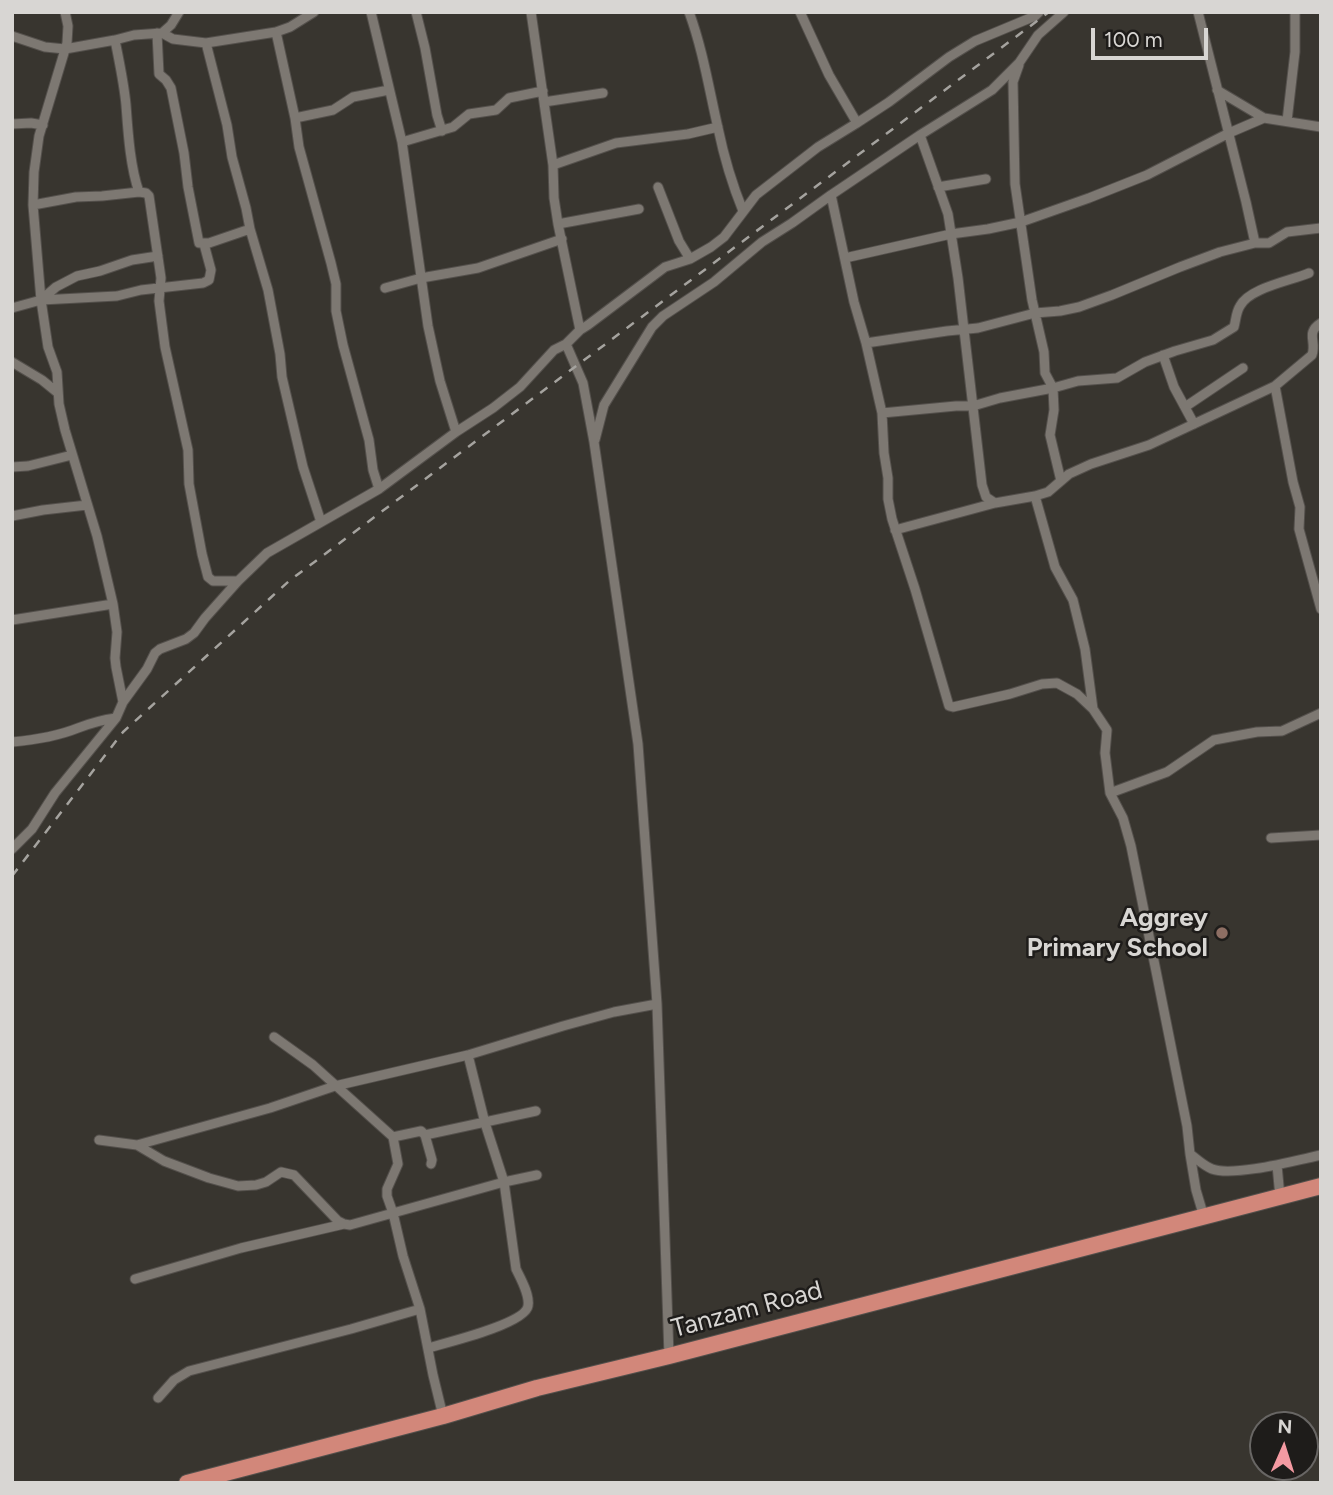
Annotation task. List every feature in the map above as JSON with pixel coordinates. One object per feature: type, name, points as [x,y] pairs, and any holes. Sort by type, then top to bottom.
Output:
[{"type":"highway","name":"Tanzam Road","points":[[187,1483],[443,1416],[537,1388],[1321,1186]]},
{"type":"street","points":[[65,12],[67,43],[36,153],[33,205],[48,347],[57,372],[61,413],[97,536],[113,604],[117,632],[115,658],[123,702]]},
{"type":"street","points":[[160,33],[171,25],[179,12]]},
{"type":"street","points":[[12,36],[45,47],[65,49],[134,35],[160,33],[173,39],[206,43],[276,32],[314,12]]},
{"type":"street","points":[[370,12],[401,142],[428,326],[440,382],[456,432]]},
{"type":"street","points":[[416,12],[442,131]]},
{"type":"street","points":[[531,12],[553,164],[558,224],[580,330]]},
{"type":"street","points":[[690,12],[707,72],[733,186],[743,211]]},
{"type":"street","points":[[800,12],[829,75],[857,123]]},
{"type":"street","points":[[12,849],[32,829],[55,793],[116,718],[123,702],[156,653],[194,633],[238,581],[267,553],[379,489],[493,408],[520,387],[554,350],[566,344],[580,330],[665,267],[690,259],[711,247],[723,237],[756,195],[818,147],[975,41],[1039,12]]},
{"type":"street","points":[[1061,481],[1050,435],[1054,410],[1053,388],[1045,373],[1044,352],[1035,313],[1015,184],[1013,82],[1020,63],[1038,35],[1064,12]]},
{"type":"street","points":[[1198,12],[1255,243]]},
{"type":"street","points":[[1287,121],[1295,52],[1295,12]]},
{"type":"street","points":[[276,32],[302,158],[336,284],[336,311],[379,489]]},
{"type":"street","points":[[160,33],[159,74],[171,88],[199,243],[204,244],[250,229]]},
{"type":"street","points":[[115,40],[139,192]]},
{"type":"street","points":[[206,43],[250,229],[268,290],[282,377],[303,467],[321,522]]},
{"type":"street","points":[[594,442],[604,405],[652,327],[663,316],[714,282],[762,242],[920,135],[992,90],[1020,63]]},
{"type":"street","points":[[295,118],[333,110],[353,97],[389,90]]},
{"type":"street","points":[[1217,90],[1264,118],[1321,127]]},
{"type":"street","points":[[401,142],[453,127],[469,114],[496,110],[509,98],[543,91]]},
{"type":"street","points":[[544,102],[603,93]]},
{"type":"street","points":[[845,258],[951,234],[1021,222],[1147,175],[1264,118]]},
{"type":"street","points":[[12,124],[43,125]]},
{"type":"street","points":[[553,164],[616,143],[677,136],[718,127]]},
{"type":"street","points":[[920,135],[948,214],[982,485],[986,497],[995,503]]},
{"type":"street","points":[[938,187],[986,179]]},
{"type":"street","points":[[658,187],[679,241],[690,259]]},
{"type":"street","points":[[33,205],[139,192],[149,196],[161,278],[159,301],[165,347],[188,450],[189,484],[202,554],[208,577],[213,581],[238,581]]},
{"type":"street","points":[[831,195],[882,413],[888,499],[895,530],[949,706],[1056,683],[1077,694],[1093,709],[1107,730],[1105,753],[1110,793],[1123,818],[1138,879],[1203,1217]]},
{"type":"street","points":[[558,224],[639,209]]},
{"type":"street","points":[[866,343],[978,328],[1035,313],[1079,307],[1220,252],[1255,243],[1269,243],[1293,230],[1321,228]]},
{"type":"street","points":[[385,288],[421,278],[478,268],[562,239]]},
{"type":"street","points":[[12,308],[41,300],[117,296],[203,283],[209,280],[211,271],[204,244]]},
{"type":"street","points":[[41,300],[55,287],[77,276],[132,260],[158,256]]},
{"type":"street","points":[[882,413],[973,406],[1078,382],[1117,378],[1145,362],[1213,340],[1234,327],[1239,306],[1247,296],[1309,273]]},
{"type":"street","points":[[895,530],[1048,492],[1069,474],[1149,445],[1275,386],[1314,352],[1311,333],[1321,323]]},
{"type":"street","points":[[566,344],[583,383],[594,442],[638,744],[657,1004],[669,1356]]},
{"type":"street","points":[[1163,355],[1174,387],[1194,424]]},
{"type":"street","points":[[1308,360],[1320,362]]},
{"type":"street","points":[[12,362],[58,393]]},
{"type":"street","points":[[1185,407],[1243,368]]},
{"type":"street","points":[[1275,386],[1300,507],[1299,529],[1321,609]]},
{"type":"street","points":[[12,467],[28,466],[72,455]]},
{"type":"street","points":[[1035,496],[1055,567],[1073,600],[1085,649],[1093,709]]},
{"type":"street","points":[[12,516],[88,505]]},
{"type":"street","points":[[12,620],[113,604]]},
{"type":"street","points":[[1110,793],[1167,772],[1214,740],[1257,732],[1282,731],[1321,713]]},
{"type":"street","points":[[12,742],[38,739],[93,722],[116,718]]},
{"type":"street","points":[[1271,838],[1321,835]]},
{"type":"street","points":[[99,1140],[137,1145],[270,1108],[335,1086],[468,1055],[614,1012],[657,1004]]},
{"type":"street","points":[[274,1037],[313,1065],[393,1137],[398,1164],[387,1192],[420,1309],[443,1416]]},
{"type":"street","points":[[428,1348],[502,1325],[526,1311],[529,1304],[516,1269],[503,1182],[468,1055]]},
{"type":"street","points":[[425,1135],[536,1111]]},
{"type":"street","points":[[393,1137],[421,1130],[425,1135],[431,1164]]},
{"type":"street","points":[[137,1145],[164,1161],[238,1186],[266,1182],[281,1172],[294,1175],[338,1221],[350,1225],[537,1175]]},
{"type":"street","points":[[1190,1154],[1208,1167],[1226,1171],[1277,1165],[1321,1155]]},
{"type":"street","points":[[1277,1165],[1280,1197]]},
{"type":"street","points":[[135,1279],[242,1248],[344,1224]]},
{"type":"street","points":[[158,1398],[174,1380],[189,1371],[420,1309]]},
{"type":"railway","points":[[12,876],[123,732],[289,581],[1049,12]]},
{"type":"place","name":"Aggrey Primary School","points":[[1222,933]]}]
